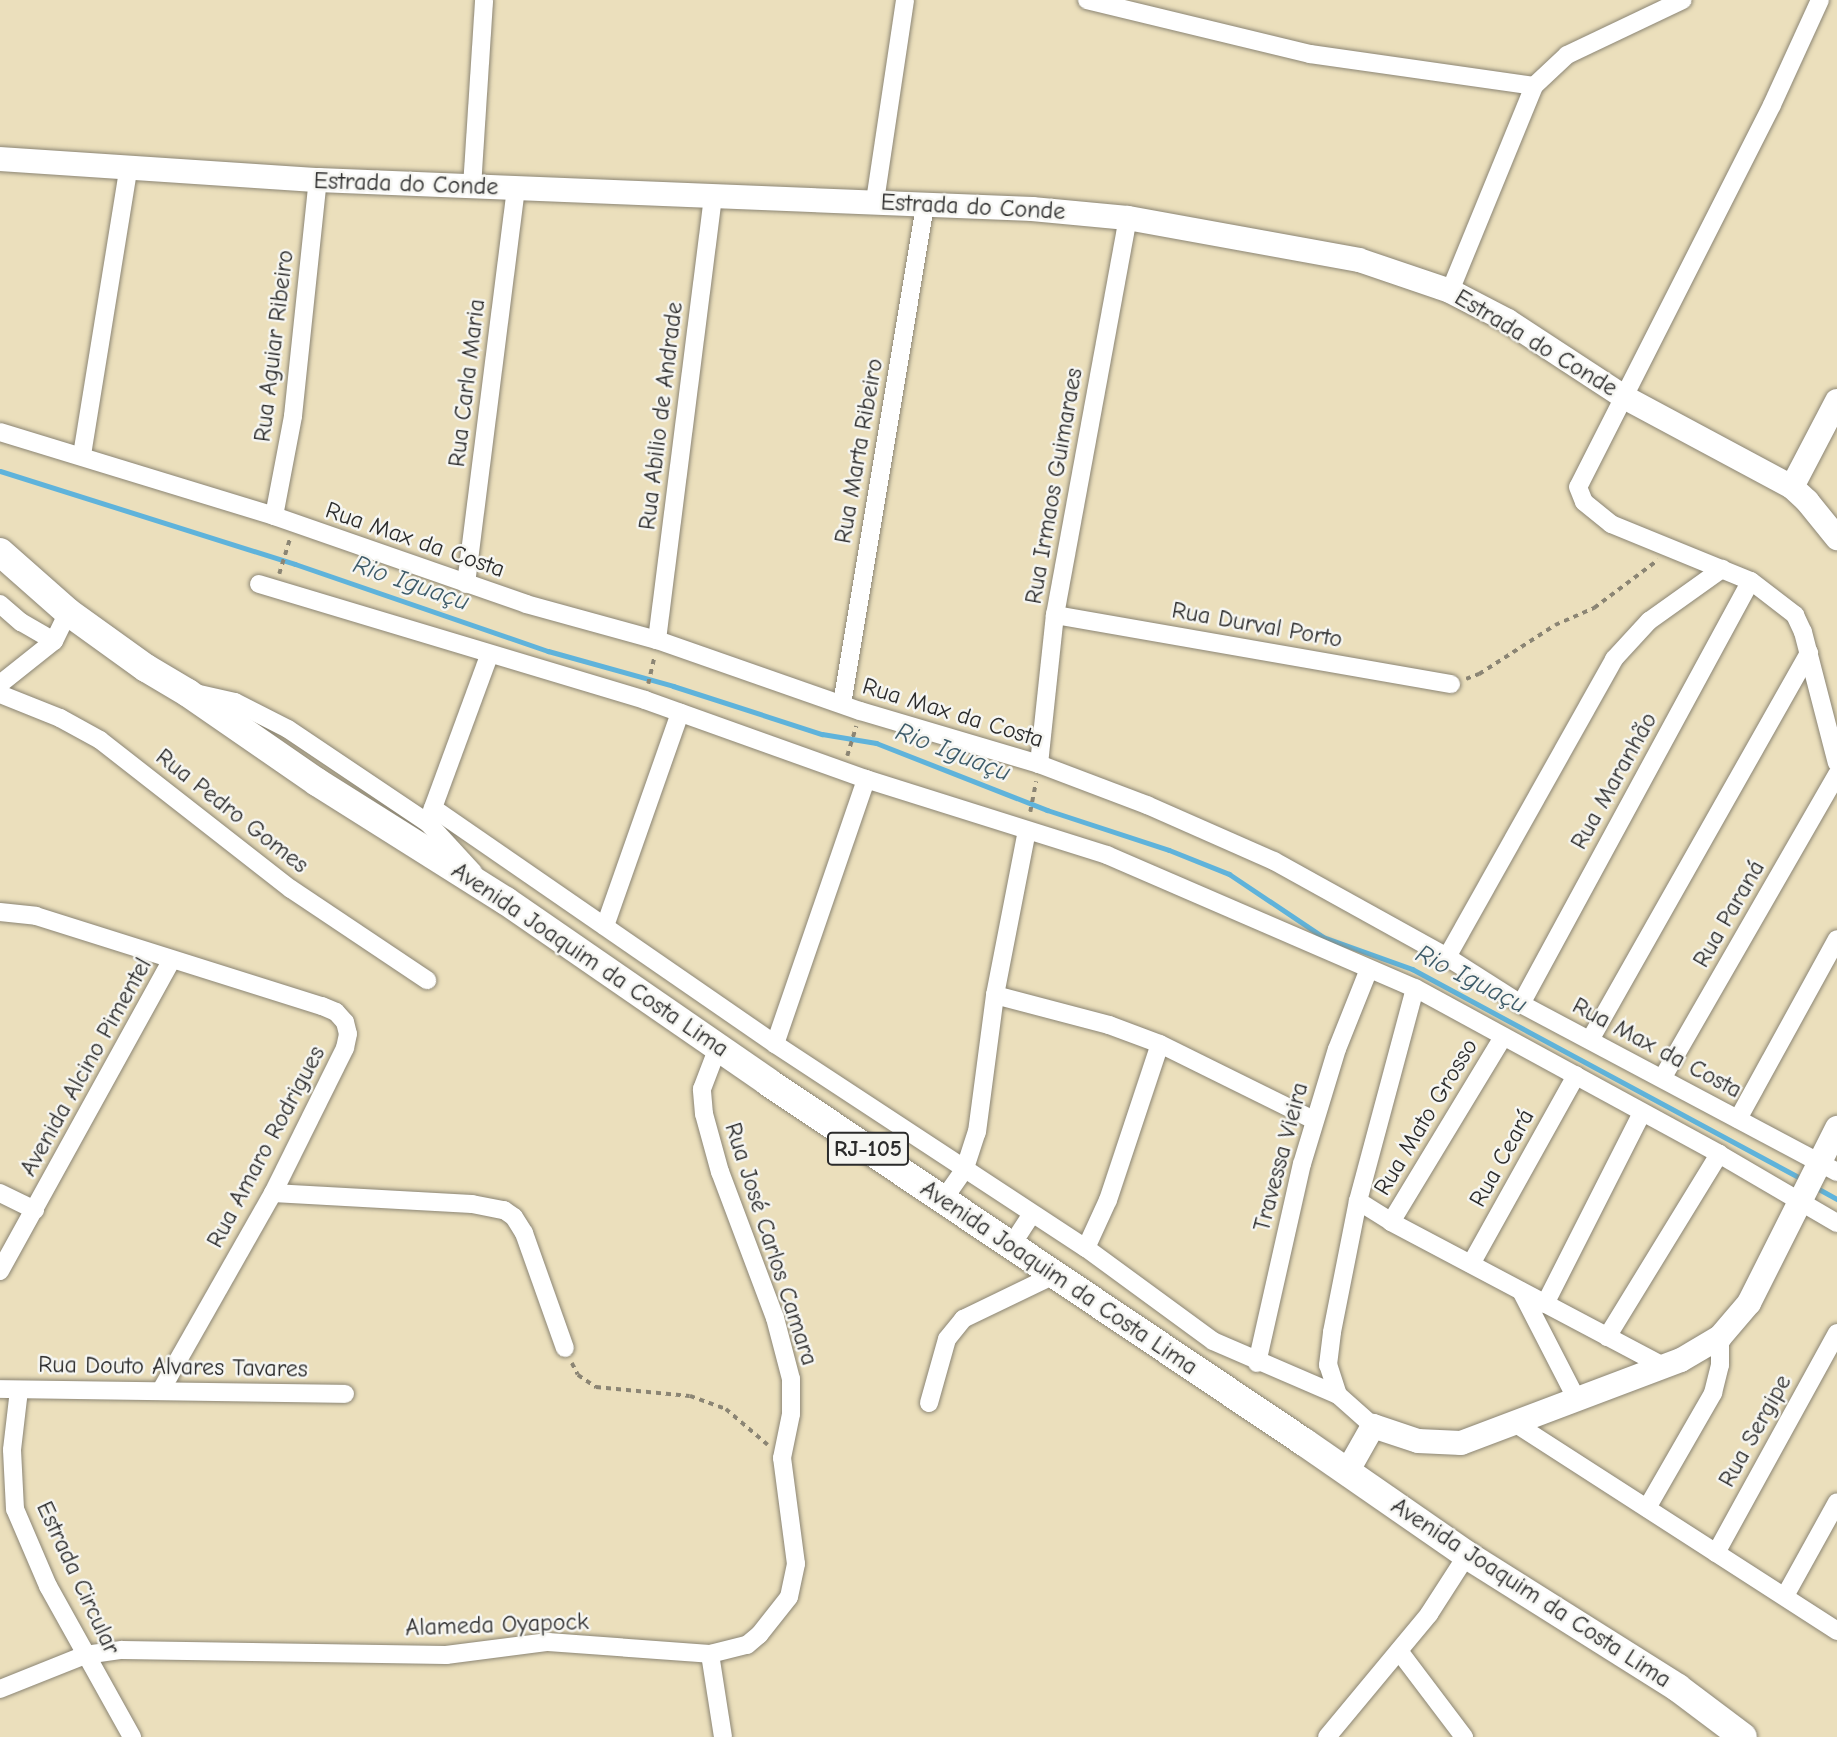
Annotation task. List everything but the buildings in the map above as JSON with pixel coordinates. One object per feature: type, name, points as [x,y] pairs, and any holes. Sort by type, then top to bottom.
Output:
[{"type":"main road","name":"Avenida Joaquim da Costa Lima","points":[[0,552],[68,612],[146,668],[188,692],[317,782],[484,886],[718,1048],[1466,1555],[1678,1688],[1743,1737]]},
{"type":"street","points":[[472,187],[484,0]]},
{"type":"street","points":[[875,201],[905,0]]},
{"type":"street","points":[[1087,0],[1114,4],[1310,54],[1534,86]]},
{"type":"street","points":[[1451,291],[1534,86],[1567,55],[1683,0]]},
{"type":"street","points":[[1819,0],[1772,105],[1578,486],[1584,502],[1611,524],[1751,581],[1795,615],[1809,653],[1837,763]]},
{"type":"street","name":"Estrada do Conde","points":[[0,141],[12,159],[128,170],[713,199],[875,201],[925,206],[1032,209],[1128,218],[1359,260],[1451,291],[1508,321],[1624,397],[1792,487],[1837,538]]},
{"type":"street","points":[[82,455],[128,170]]},
{"type":"street","name":"Rua Aguiar Ribeiro","points":[[274,516],[293,416],[318,180]]},
{"type":"street","name":"Rua Carla Maria","points":[[466,584],[516,188]]},
{"type":"street","name":"Rua Abilio de Andrade","points":[[656,645],[713,199]]},
{"type":"street","name":"Rua Marta Ribeiro","points":[[842,704],[925,206]]},
{"type":"street","name":"Rua Irmaos Guimaraes","points":[[1038,768],[1055,615],[1128,218]]},
{"type":"street","points":[[1792,487],[1837,401]]},
{"type":"street","name":"Rua Max da Costa","points":[[0,432],[274,516],[466,584],[1038,768],[1218,834],[1274,861],[1447,957],[1521,1004],[1663,1077],[1825,1166]]},
{"type":"street","points":[[1447,957],[1614,659],[1649,621],[1722,569]]},
{"type":"street","name":"Rua Maranhão","points":[[1521,1004],[1751,581]]},
{"type":"street","points":[[259,584],[680,713],[866,779],[1028,827],[1107,855],[1415,988],[1719,1154],[1837,1223]]},
{"type":"street","points":[[0,604],[21,622],[54,641]]},
{"type":"street","points":[[0,684],[54,641],[68,612]]},
{"type":"street","name":"Rua Durval Porto","points":[[1055,615],[1451,684]]},
{"type":"street","points":[[1590,1040],[1809,653]]},
{"type":"street","points":[[430,816],[489,656]]},
{"type":"street","points":[[188,692],[218,697],[257,712],[288,729],[605,926],[775,1044],[1086,1248],[1213,1341],[1257,1363],[1338,1395],[1373,1426],[1418,1441],[1461,1443],[1665,1367],[1720,1337],[1749,1303],[1801,1201],[1825,1166],[1837,1128]]},
{"type":"street","name":"Rua Pedro Gomes","points":[[0,694],[60,718],[100,740],[291,889],[427,980]]},
{"type":"street","points":[[605,926],[680,713]]},
{"type":"street","name":"Rua Paraná","points":[[1663,1077],[1837,775]]},
{"type":"street","points":[[775,1044],[866,779]]},
{"type":"street","points":[[430,816],[484,886]]},
{"type":"street","points":[[943,1199],[965,1168],[977,1132],[995,995],[1028,827]]},
{"type":"street","name":"Rua Amaro Rodrigues","points":[[0,912],[36,916],[322,1006],[336,1012],[345,1022],[348,1034],[345,1048],[273,1193],[161,1390]]},
{"type":"street","points":[[1738,1119],[1837,939]]},
{"type":"street","name":"Avenida Alcino Pimentel","points":[[0,1271],[172,960]]},
{"type":"street","name":"Travessa Vieira","points":[[1257,1363],[1314,1120],[1337,1049],[1369,969]]},
{"type":"street","points":[[1338,1395],[1328,1365],[1330,1343],[1358,1201],[1415,988]]},
{"type":"street","points":[[995,995],[1109,1025],[1160,1044],[1314,1120]]},
{"type":"street","name":"Rua Mato Grosso","points":[[1391,1222],[1503,1037]]},
{"type":"street","points":[[1086,1248],[1108,1200],[1160,1044]]},
{"type":"street","name":"Rua José Carlos Camara","points":[[718,1048],[702,1089],[704,1114],[720,1172],[775,1318],[791,1380],[791,1414],[782,1458]]},
{"type":"street","name":"Rua Ceará","points":[[1471,1264],[1576,1075]]},
{"type":"street","points":[[1545,1304],[1643,1113]]},
{"type":"street","points":[[1607,1337],[1719,1154]]},
{"type":"street","points":[[0,1193],[35,1210]]},
{"type":"street","points":[[273,1193],[472,1204],[504,1210],[514,1217],[524,1233],[565,1348]]},
{"type":"street","points":[[1358,1201],[1391,1222],[1665,1367]]},
{"type":"street","points":[[1011,1246],[1032,1213]]},
{"type":"street","points":[[929,1403],[947,1339],[963,1319],[1054,1275]]},
{"type":"street","points":[[1521,1291],[1577,1400]]},
{"type":"street","name":"Rua Sergipe","points":[[1716,1553],[1837,1333]]},
{"type":"street","points":[[1647,1508],[1713,1393],[1720,1365],[1720,1337]]},
{"type":"street","name":"Rua Douto Alvares Tavares","points":[[0,1389],[345,1394]]},
{"type":"street","name":"Estrada Circular","points":[[19,1390],[8,1510],[132,1737]]},
{"type":"street","points":[[1516,1424],[1837,1631]]},
{"type":"street","points":[[1347,1472],[1373,1426]]},
{"type":"street","name":"Alameda Oyapock","points":[[0,1689],[85,1655],[122,1650],[196,1649],[446,1655],[548,1642],[710,1654],[747,1645],[771,1623],[789,1597],[796,1564],[782,1458]]},
{"type":"street","points":[[1785,1596],[1837,1502]]},
{"type":"street","points":[[1327,1737],[1429,1614],[1466,1555]]},
{"type":"street","points":[[1399,1651],[1464,1737]]},
{"type":"street","points":[[710,1654],[723,1737]]},
{"type":"path","points":[[277,580],[291,537]]},
{"type":"path","points":[[1451,684],[1479,674],[1555,625],[1594,608],[1670,550]]},
{"type":"path","points":[[647,691],[656,645]]},
{"type":"path","points":[[845,761],[858,720]]},
{"type":"path","points":[[1028,827],[1038,768]]},
{"type":"path","points":[[565,1348],[578,1375],[596,1387],[690,1396],[726,1409],[782,1458]]},
{"type":"waterway","name":"Rio Iguaçu","points":[[0,471],[295,564],[548,651],[673,686],[822,734],[876,743],[1047,810],[1169,850],[1229,874],[1323,937],[1412,969],[1804,1180]]},
{"type":"waterway","name":"Rio Iguaçu","points":[[1815,1187],[1837,1199]]}]
